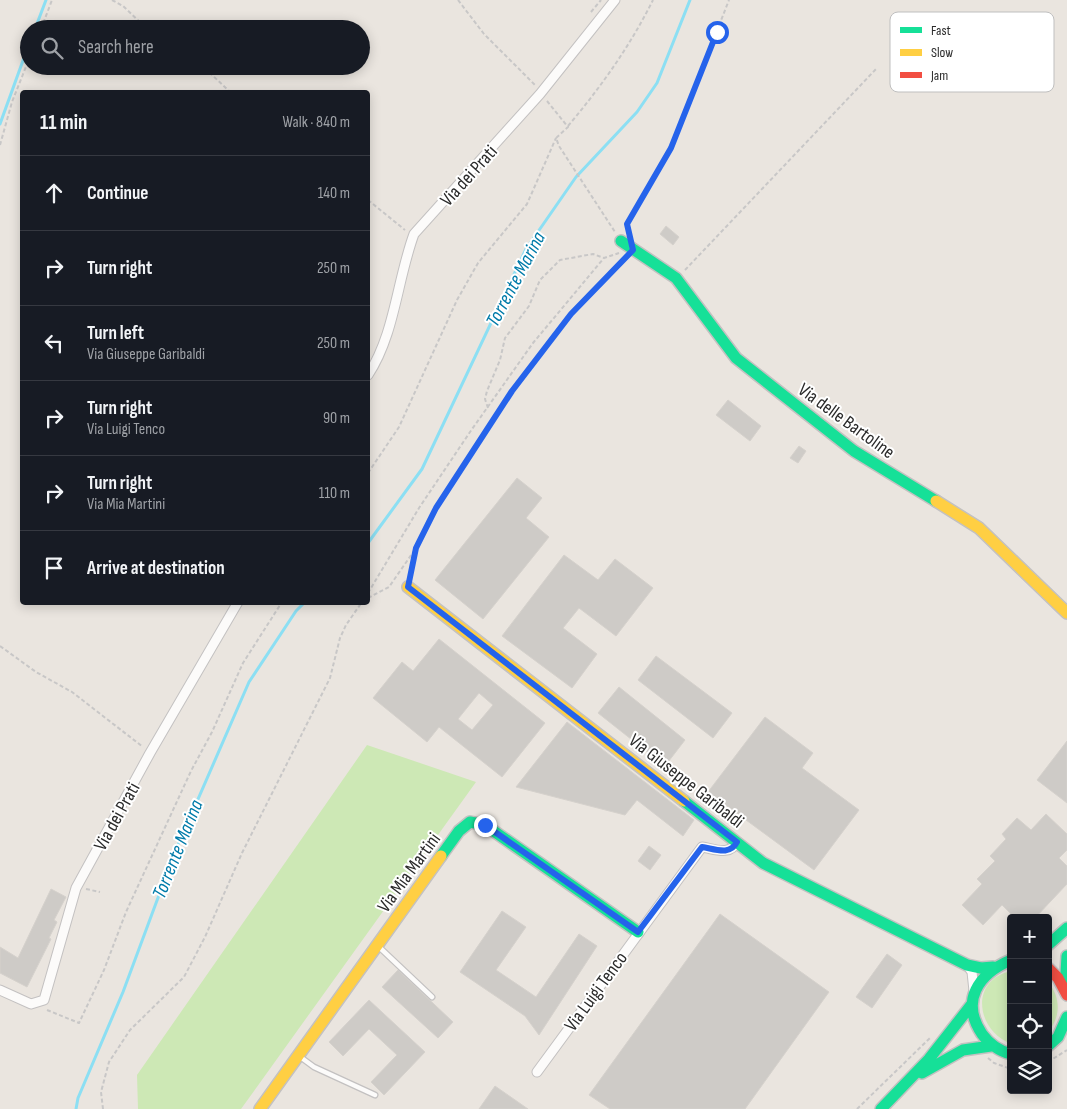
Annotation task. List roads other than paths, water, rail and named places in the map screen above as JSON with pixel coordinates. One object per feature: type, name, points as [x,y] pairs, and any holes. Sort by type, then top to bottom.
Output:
[{"type":"street","name":"Via dei Prati","points":[[370,372],[386,335],[414,234],[541,93],[616,0]]},
{"type":"street","name":"Via delle Bartoline","points":[[621,241],[676,278],[736,358],[854,451],[979,528],[1067,613]]},
{"type":"street","name":"Via Giuseppe Garibaldi","points":[[408,587],[763,863],[967,965],[981,968],[993,967]]},
{"type":"street","name":"Via dei Prati","points":[[0,990],[30,1004],[44,1000],[76,888],[150,753],[236,605]]},
{"type":"street","name":"Via Mia Martini","points":[[260,1109],[459,831],[470,822],[485,825],[638,932]]},
{"type":"street","name":"Via Luigi Tenco","points":[[537,1072],[702,847],[725,851],[730,850],[737,842]]},
{"type":"street","points":[[1052,941],[1067,928]]},
{"type":"street","points":[[1066,992],[1067,956]]},
{"type":"street","points":[[974,992],[983,976],[993,967],[1007,962]]},
{"type":"street","points":[[967,965],[972,972],[974,992],[972,1004],[973,1018],[977,1029],[991,1046]]},
{"type":"street","points":[[1052,972],[1066,992]]},
{"type":"street","points":[[881,1109],[911,1080],[954,1030],[972,1004]]},
{"type":"street","points":[[1062,1036],[1067,1017]]},
{"type":"street","points":[[911,1080],[966,1047],[977,1045],[991,1046],[1007,1052]]},
{"type":"lane","points":[[377,946],[432,996]]},
{"type":"lane","points":[[298,1056],[314,1066],[375,1095]]},
{"type":"waterway","points":[[38,20],[46,0]]},
{"type":"waterway","name":"Torrente Marina","points":[[370,540],[422,469],[526,249],[576,177],[637,112],[657,83],[690,0]]},
{"type":"waterway","points":[[0,124],[20,69]]},
{"type":"waterway","name":"Torrente Marina","points":[[76,1109],[78,1098],[123,992],[175,852],[249,682],[296,611],[302,605]]}]
